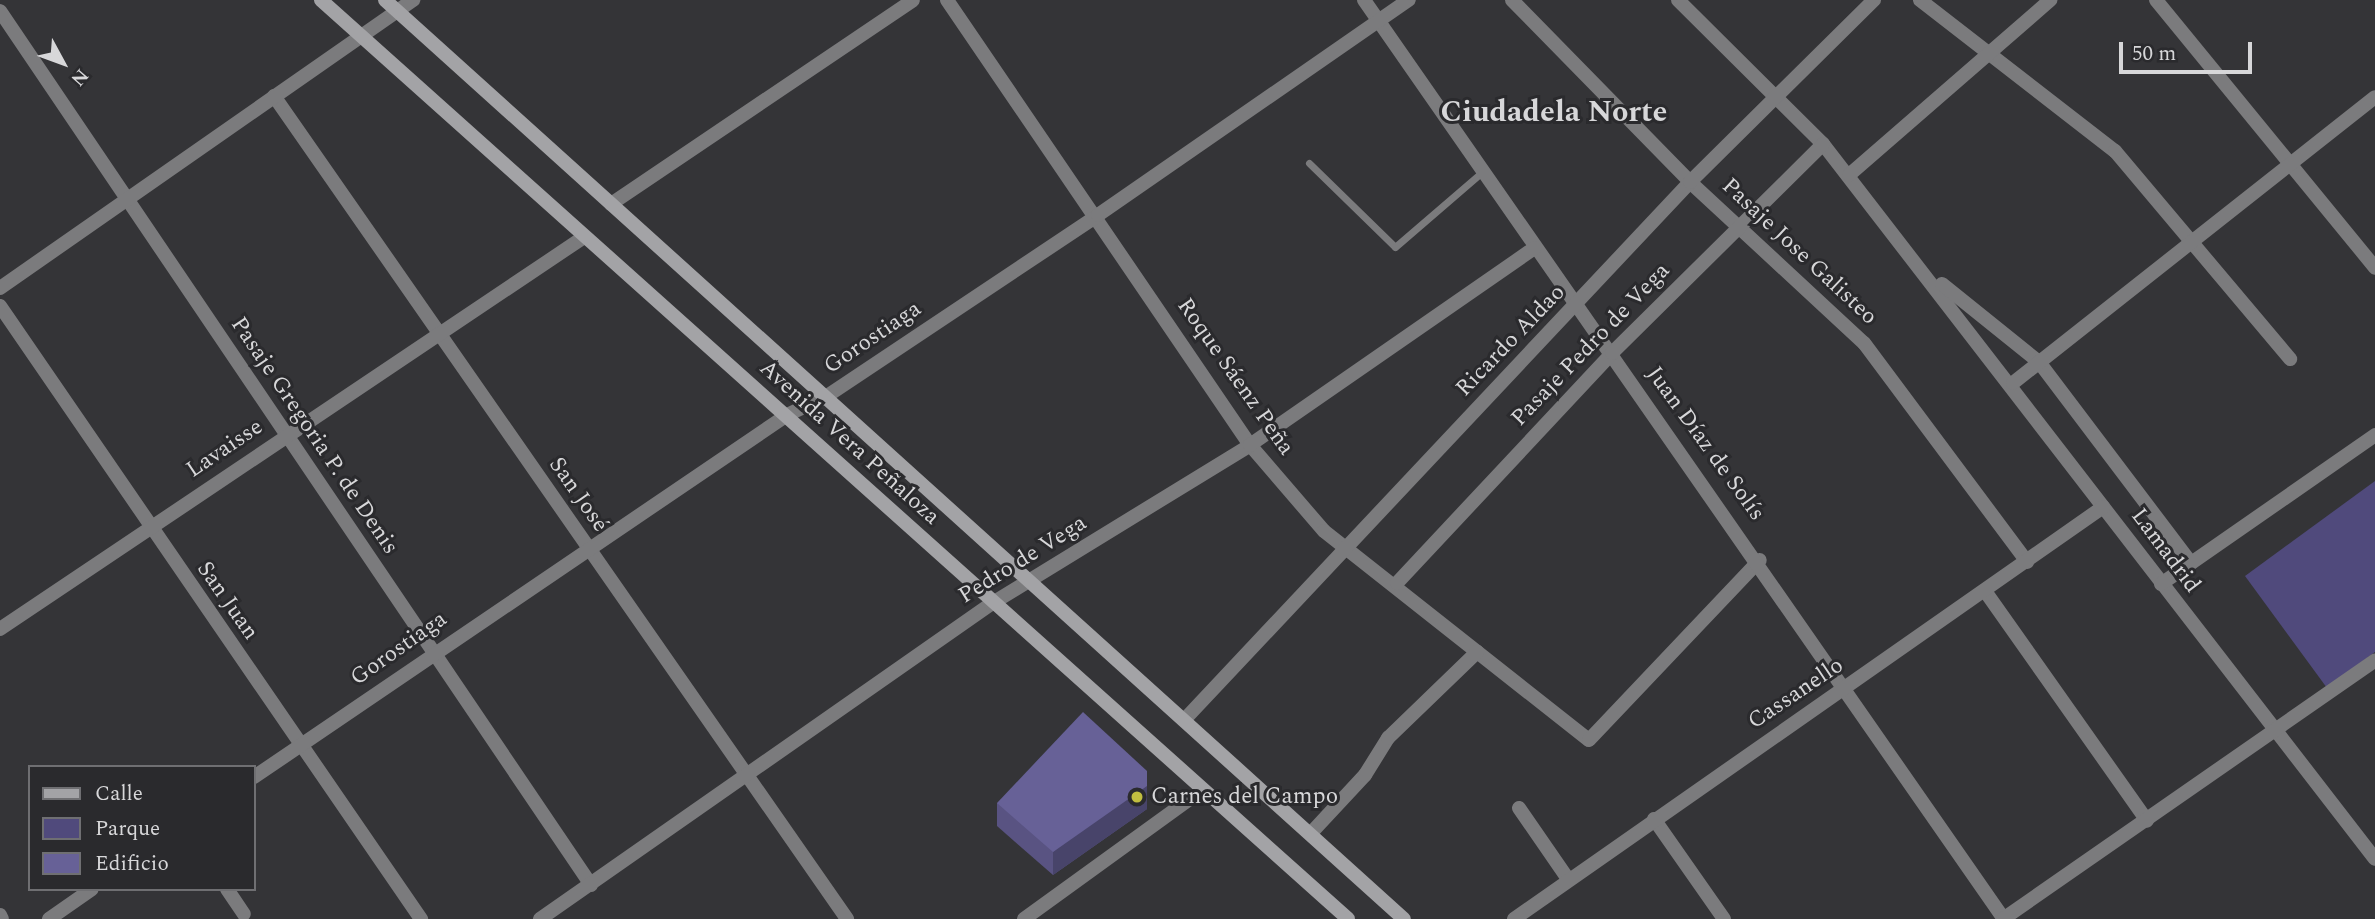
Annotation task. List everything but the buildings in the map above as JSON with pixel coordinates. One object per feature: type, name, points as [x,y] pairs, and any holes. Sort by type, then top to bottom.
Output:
[{"type":"main road","name":"Avenida Vera Peñaloza","points":[[321,0],[582,239],[787,415],[991,604],[1348,919]]},
{"type":"main road","name":"Avenida Vera Peñaloza","points":[[385,0],[1312,831],[1404,919]]},
{"type":"street","points":[[0,288],[413,0]]},
{"type":"street","points":[[611,204],[913,0]]},
{"type":"street","name":"Roque Sáenz Peña","points":[[947,0],[1098,215],[1250,445],[1324,531],[1397,583],[1588,740],[1760,560]]},
{"type":"street","name":"Juan Díaz de Solís","points":[[1364,0],[1480,174],[1578,304],[1760,560],[1844,688],[2003,919]]},
{"type":"street","name":"Gorostiaga","points":[[256,776],[587,548],[787,415],[827,396],[1098,215],[1409,0]]},
{"type":"street","name":"Pasaje Jose Galisteo","points":[[1512,0],[1690,182],[1864,343],[2027,562]]},
{"type":"street","name":"Lamadrid","points":[[1678,0],[1778,95],[1849,175],[2013,383],[2161,584],[2375,859]]},
{"type":"street","name":"Ricardo Aldao","points":[[1186,718],[1690,182],[1874,0]]},
{"type":"street","points":[[1920,0],[1986,54],[2115,151],[2193,240],[2290,359]]},
{"type":"street","points":[[1849,175],[2050,0]]},
{"type":"street","points":[[2156,0],[2375,268]]},
{"type":"street","name":"Pasaje Gregoria P. de Denis","points":[[0,11],[591,885]]},
{"type":"street","name":"San José","points":[[274,96],[436,335],[847,919]]},
{"type":"street","points":[[2013,383],[2375,97]]},
{"type":"street","name":"Pasaje Pedro de Vega","points":[[1397,583],[1612,353],[1823,144]]},
{"type":"street","name":"Lavaisse","points":[[0,629],[582,239]]},
{"type":"street","name":"Pedro de Vega","points":[[540,919],[746,778],[991,604],[1034,581],[1250,445],[1535,248]]},
{"type":"street","name":"Lamadrid","points":[[1922,268],[2039,362],[2191,563]]},
{"type":"street","name":"San Juan","points":[[0,306],[148,528],[421,919]]},
{"type":"street","points":[[2161,584],[2375,435]]},
{"type":"street","name":"Cassanello","points":[[1514,919],[2103,507]]},
{"type":"street","points":[[1985,591],[2147,821]]},
{"type":"street","points":[[1312,831],[1364,775],[1388,738],[1478,652]]},
{"type":"street","points":[[2003,919],[2147,821],[2273,728],[2375,660]]},
{"type":"street","points":[[1024,919],[1200,791]]},
{"type":"street","points":[[1519,808],[1568,879]]},
{"type":"street","points":[[1654,819],[1724,919]]},
{"type":"street","points":[[49,919],[89,891]]},
{"type":"street","points":[[227,891],[244,914]]},
{"type":"lane","points":[[1309,163],[1395,247],[1480,174]]},
{"type":"green space","points":[[2375,481],[2375,652],[2327,688],[2245,576]]},
{"type":"place","name":"Carnes del Campo","points":[[1137,797]]},
{"type":"district","name":"Ciudadela Norte","points":[[1554,112]]}]
